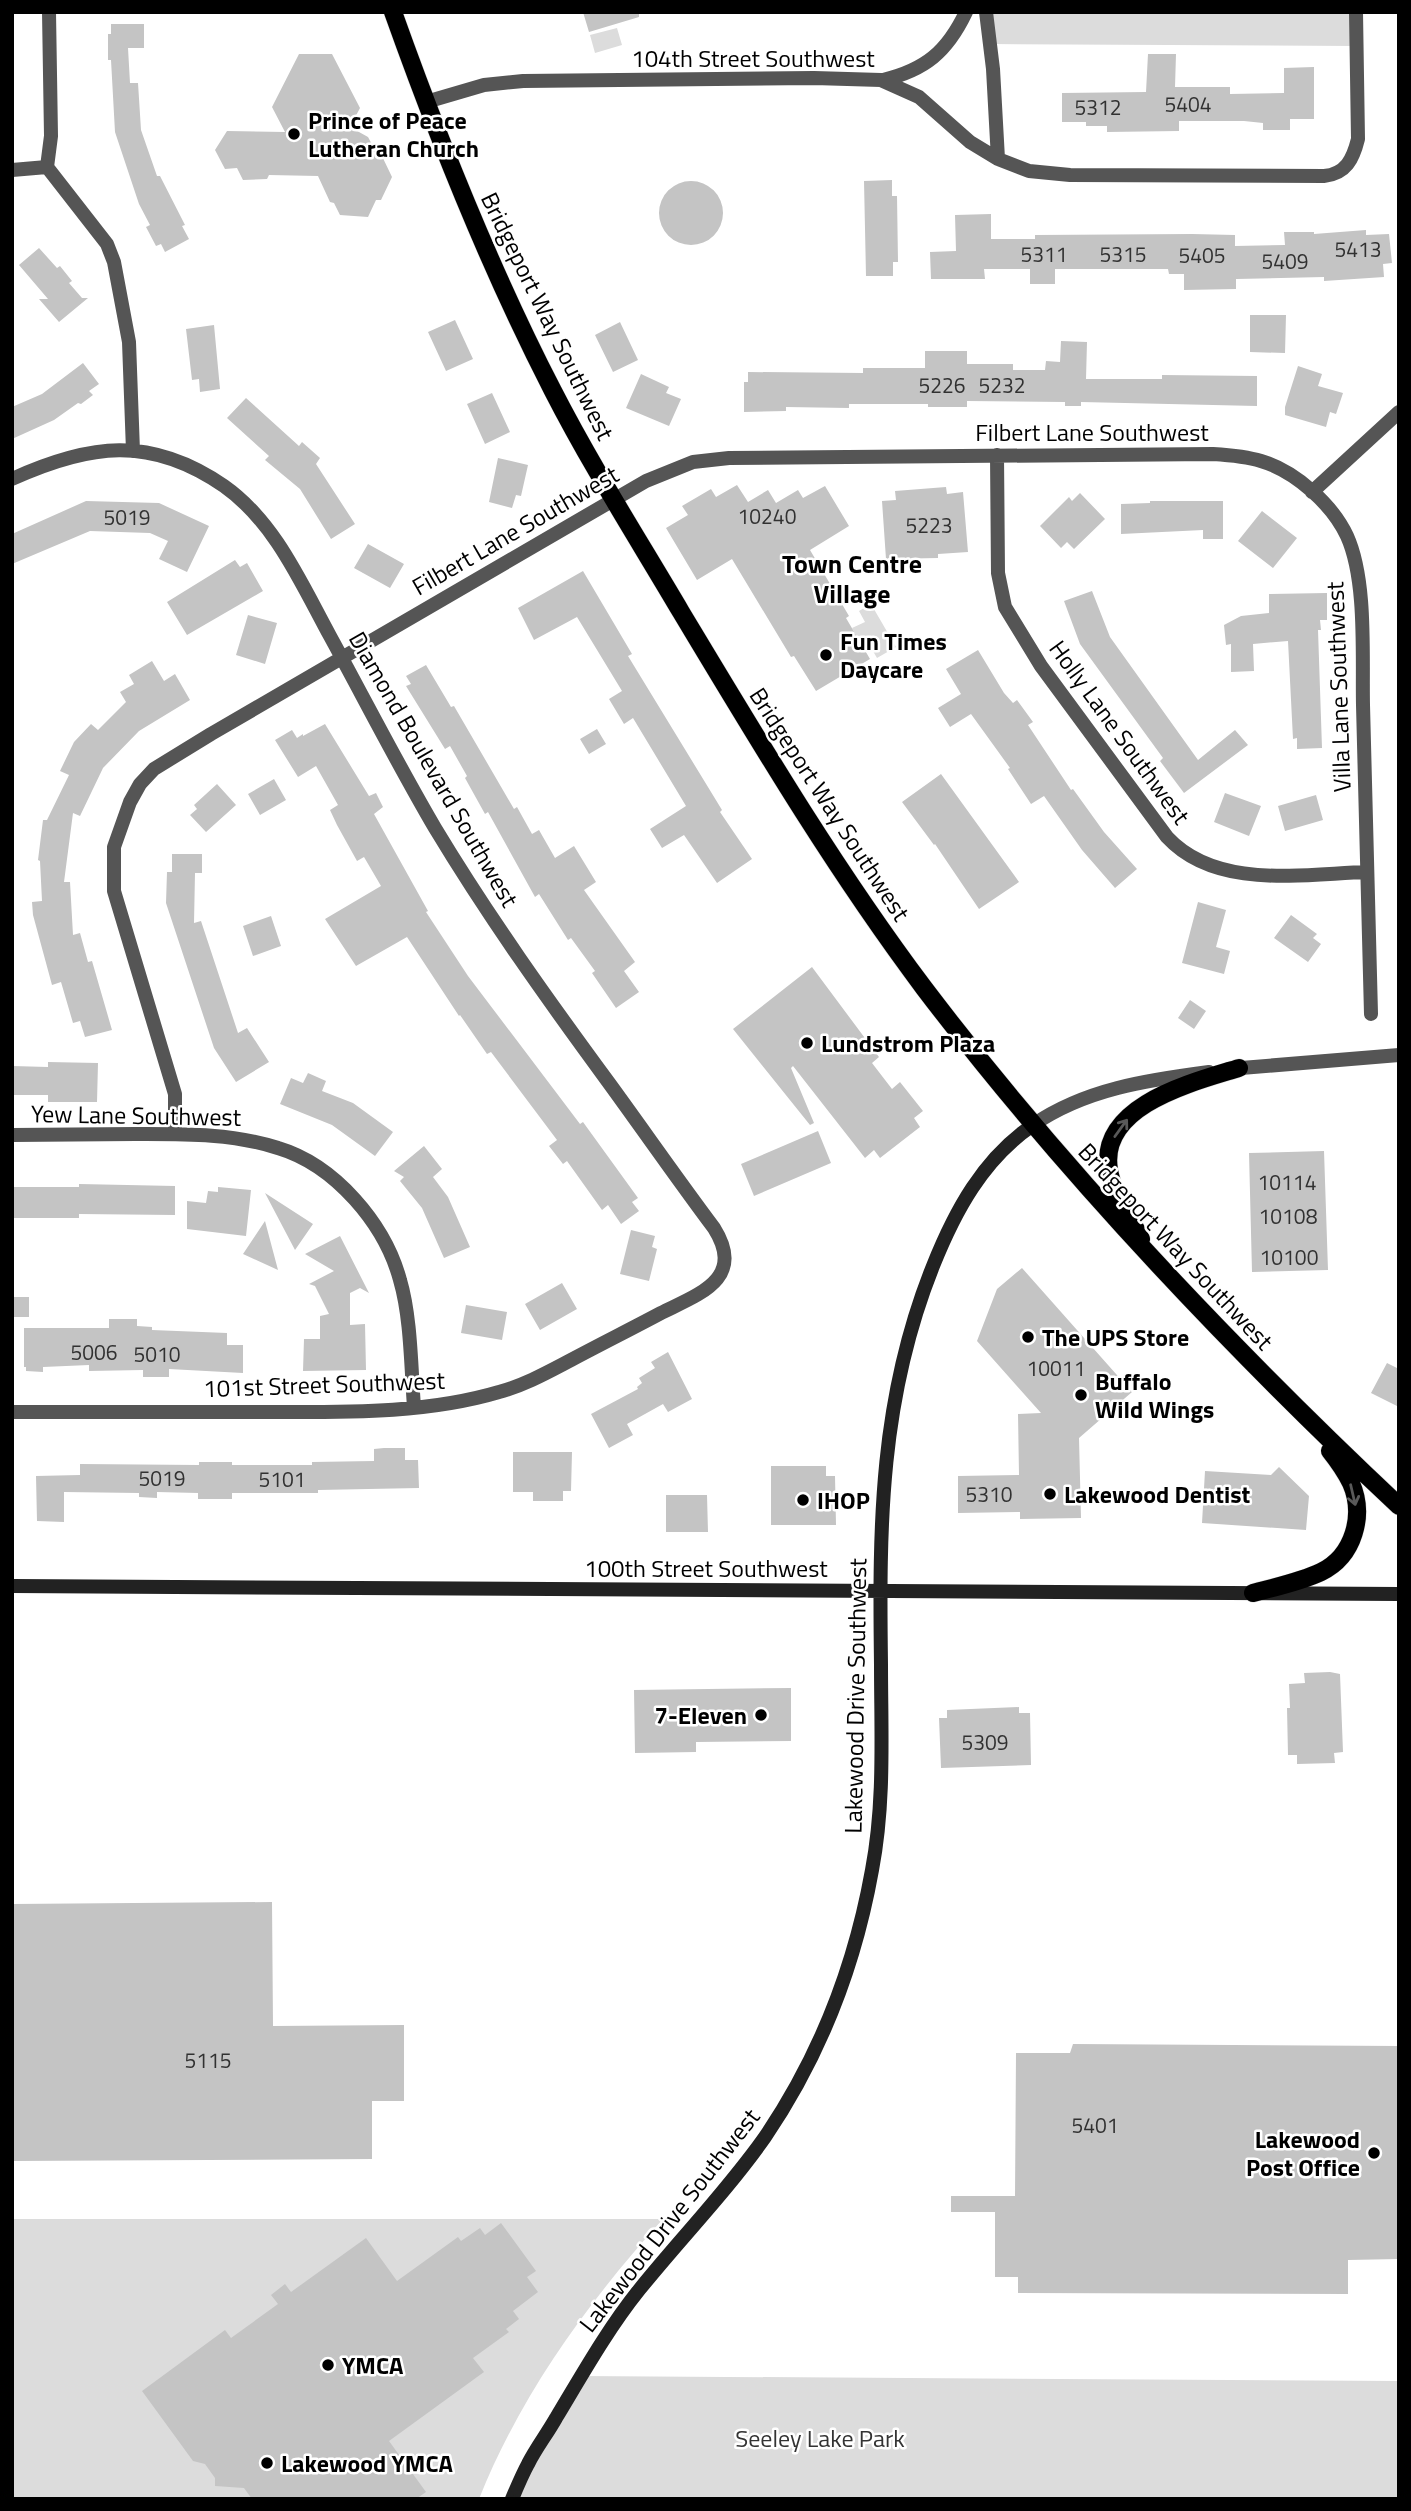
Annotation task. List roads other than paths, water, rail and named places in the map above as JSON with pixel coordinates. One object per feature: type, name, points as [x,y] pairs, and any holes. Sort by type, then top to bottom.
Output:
[{"type":"main road","name":"Bridgeport Way Southwest","points":[[393,12],[426,102],[491,262],[551,388],[613,500],[756,739],[823,844],[924,987],[1068,1168],[1150,1257],[1306,1417],[1399,1506]]},
{"type":"main road","points":[[1150,1257],[1109,1171],[1108,1154],[1114,1138],[1130,1116],[1145,1104],[1172,1090],[1239,1068]]},
{"type":"main road","name":"Lakewood Drive Southwest","points":[[513,2499],[527,2464],[579,2376],[636,2294],[740,2171],[765,2136],[808,2064],[834,2006],[855,1947],[879,1823],[882,1501],[890,1423],[901,1362],[916,1311],[944,1238],[967,1195],[994,1158],[1033,1125]]},
{"type":"main road","points":[[1253,1593],[1321,1572],[1338,1561],[1353,1538],[1357,1520],[1356,1499],[1351,1484],[1306,1417]]},
{"type":"main road","name":"100th Street Southwest","points":[[12,1586],[1399,1594]]},
{"type":"street","points":[[48,12],[51,136],[47,167],[107,244],[114,262],[129,342],[133,451]]},
{"type":"street","points":[[881,80],[912,72],[931,60],[944,49],[966,12]]},
{"type":"street","points":[[986,12],[993,69],[998,159]]},
{"type":"street","name":"104th Street Southwest","points":[[426,102],[484,85],[516,82],[814,78],[881,80],[919,97],[970,142],[998,159],[1029,171],[1070,175],[1314,177],[1333,175],[1346,167],[1358,139],[1356,12]]},
{"type":"street","points":[[12,170],[47,167]]},
{"type":"street","points":[[1312,492],[1399,412]]},
{"type":"street","name":"Diamond Boulevard Southwest","points":[[12,479],[71,456],[104,451],[133,451],[164,457],[201,473],[223,486],[257,515],[291,565],[464,874],[539,987],[715,1228],[724,1249],[725,1264]]},
{"type":"street","name":"Filbert Lane Southwest","points":[[175,1134],[176,1094],[114,891],[114,847],[140,784],[155,769],[341,657],[613,500],[663,472],[693,462],[709,460],[997,454],[1181,453],[1233,456],[1263,461],[1277,467],[1312,492]]},
{"type":"street","name":"Holly Lane Southwest","points":[[997,454],[998,573],[1005,607],[1047,675],[1167,837],[1180,850],[1198,861],[1240,873],[1271,875],[1367,872]]},
{"type":"street","name":"Villa Lane Southwest","points":[[1312,492],[1333,513],[1348,537],[1358,578],[1362,640],[1371,1014]]},
{"type":"street","points":[[1033,1125],[1069,1105],[1117,1088],[1164,1078],[1239,1068],[1399,1055]]},
{"type":"street","name":"Yew Lane Southwest","points":[[12,1135],[175,1134],[230,1137],[281,1149],[309,1163],[332,1179],[365,1210],[377,1228],[400,1280],[414,1407]]},
{"type":"street","name":"101st Street Southwest","points":[[12,1412],[295,1412],[414,1407],[480,1397],[530,1381],[691,1298],[717,1280],[725,1264]]},
{"type":"place","name":"Prince of Peace Lutheran Church","points":[[294,134]]},
{"type":"place","name":"Fun Times Daycare","points":[[826,655]]},
{"type":"place","name":"Lundstrom Plaza","points":[[807,1043]]},
{"type":"place","name":"The UPS Store","points":[[1028,1337]]},
{"type":"place","name":"Buffalo Wild Wings","points":[[1081,1395]]},
{"type":"place","name":"Lakewood Dentist","points":[[1050,1494]]},
{"type":"place","name":"IHOP","points":[[803,1500]]},
{"type":"place","name":"7-Eleven","points":[[761,1715]]},
{"type":"place","name":"Lakewood Post Office","points":[[1374,2153]]},
{"type":"place","name":"YMCA","points":[[328,2365]]},
{"type":"place","name":"Lakewood YMCA","points":[[267,2463]]},
{"type":"district","name":"Town Centre Village","points":[[852,578]]},
{"type":"park label","name":"Seeley Lake Park","points":[[820,2438]]}]
